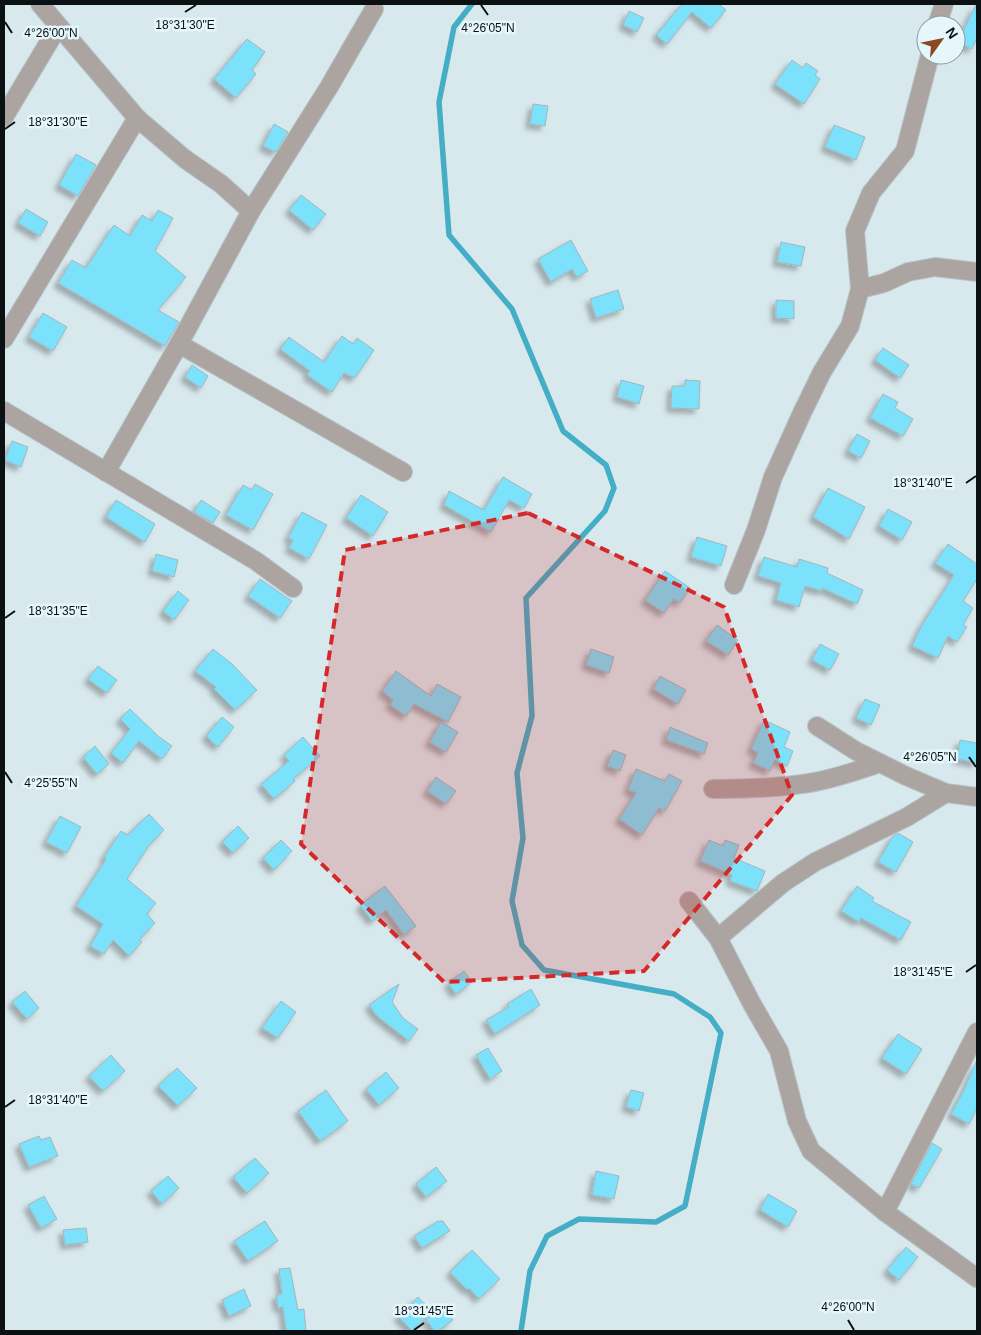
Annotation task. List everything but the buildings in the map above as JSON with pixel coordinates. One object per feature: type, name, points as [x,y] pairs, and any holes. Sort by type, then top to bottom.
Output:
[{"type":"street","points":[[40,4],[137,118],[185,159],[221,184],[251,211]]},
{"type":"street","points":[[106,472],[179,344],[251,211],[329,87],[374,9]]},
{"type":"street","points":[[4,117],[58,27]]},
{"type":"street","points":[[734,585],[750,548],[773,477],[814,388],[850,326],[860,289],[855,231],[870,193],[904,151],[927,65]]},
{"type":"street","points":[[4,339],[137,118]]},
{"type":"street","points":[[860,289],[884,283],[908,272],[935,267],[977,272]]},
{"type":"street","points":[[179,344],[403,472]]},
{"type":"street","points":[[4,411],[256,561],[293,588]]},
{"type":"street","points":[[817,726],[856,752],[946,793],[977,796]]},
{"type":"street","points":[[712,789],[758,789],[810,783],[846,775],[880,763]]},
{"type":"street","points":[[718,938],[782,882],[815,862],[907,817],[946,793]]},
{"type":"street","points":[[689,902],[718,938],[779,1051],[797,1120],[811,1151],[885,1212],[977,1278]]},
{"type":"street","points":[[885,1212],[977,1032]]},
{"type":"highlighted area","points":[[528,513],[724,607],[792,795],[644,971],[444,982],[301,844],[345,550]]},
{"type":"waterway","points":[[472,4],[454,27],[439,102],[449,235],[512,309],[563,431],[606,465],[614,488],[605,511],[526,598],[532,716],[517,773],[523,838],[512,901],[522,945],[544,970],[674,994],[710,1017],[721,1033],[685,1206],[656,1222],[579,1219],[547,1236],[530,1271],[521,1331]]}]
